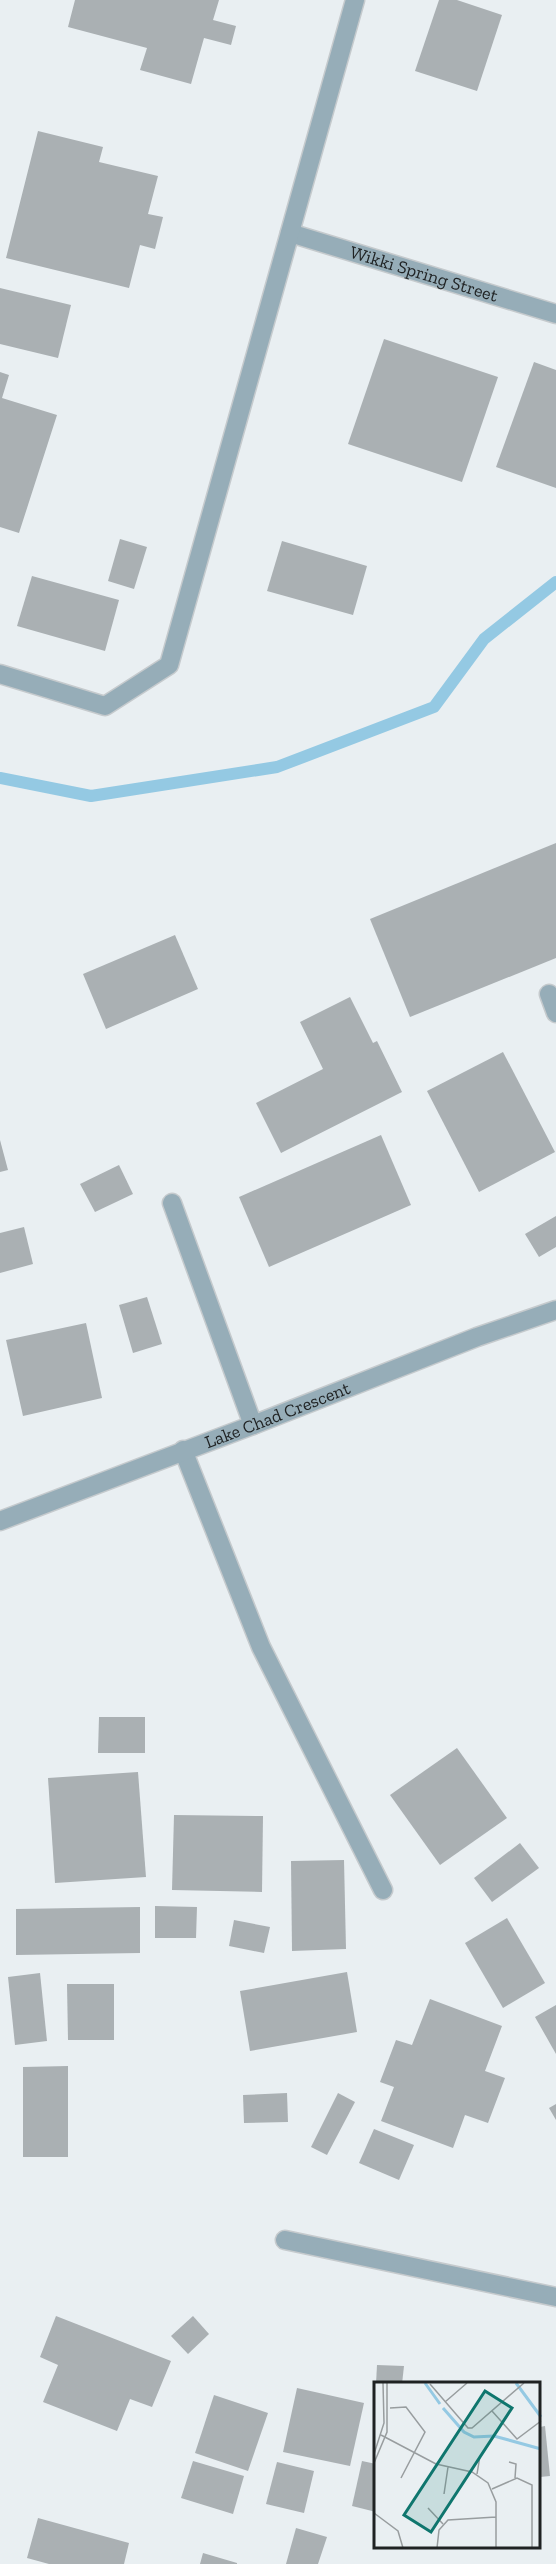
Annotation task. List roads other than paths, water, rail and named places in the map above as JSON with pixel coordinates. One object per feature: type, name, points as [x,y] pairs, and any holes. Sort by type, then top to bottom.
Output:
[{"type":"street","points":[[0,674],[105,706],[169,665],[356,0]]},
{"type":"street","name":"Wikki Spring Street","points":[[290,233],[556,314]]},
{"type":"street","points":[[549,994],[556,1013]]},
{"type":"street","points":[[172,1203],[253,1425]]},
{"type":"street","name":"Lake Chad Crescent","points":[[0,1521],[477,1337],[556,1310]]},
{"type":"street","points":[[183,1450],[261,1647],[383,1890]]},
{"type":"street","points":[[285,2240],[556,2297]]},
{"type":"waterway","points":[[0,778],[91,796],[277,767],[434,707],[484,639],[556,582]]}]
